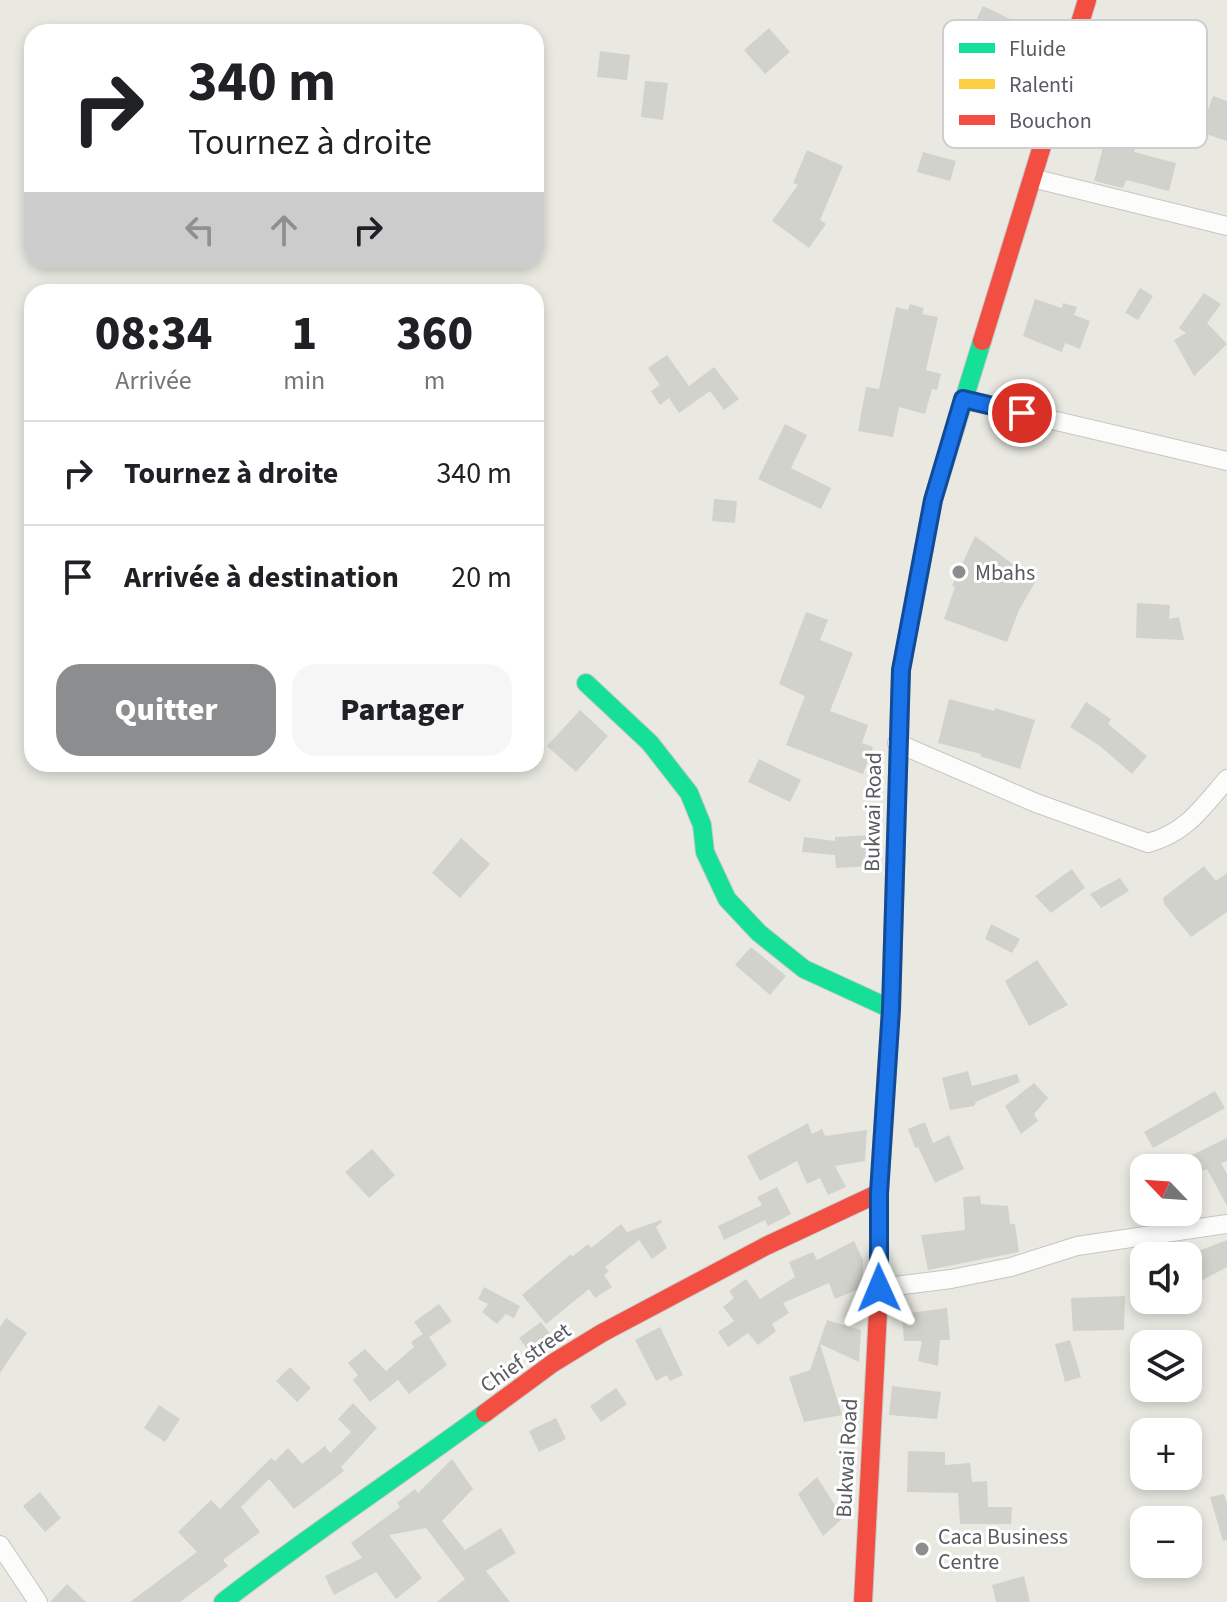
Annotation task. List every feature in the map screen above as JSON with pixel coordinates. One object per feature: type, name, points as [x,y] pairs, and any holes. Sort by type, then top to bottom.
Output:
[{"type":"street","name":"Bukwai Road","points":[[1081,20],[1087,0]]},
{"type":"street","name":"Bukwai Road","points":[[863,1602],[879,1288],[879,1193],[891,1009],[901,670],[933,500],[1041,148]]},
{"type":"street","points":[[1032,178],[1227,226]]},
{"type":"street","points":[[963,399],[1227,461]]},
{"type":"street","points":[[586,683],[650,743],[689,793],[702,825],[705,852],[727,899],[759,933],[804,969],[891,1009]]},
{"type":"street","points":[[897,743],[1036,803],[1148,843],[1166,838],[1185,827],[1227,779]]},
{"type":"street","name":"Chief street","points":[[223,1602],[292,1549],[408,1470],[553,1363],[766,1246],[879,1193]]},
{"type":"street","points":[[879,1288],[996,1270],[1077,1246],[1227,1224]]},
{"type":"street","points":[[0,1545],[38,1602]]},
{"type":"building","points":[[983,6],[1012,20],[981,20],[977,18]]},
{"type":"building","points":[[769,28],[790,52],[765,74],[744,50]]},
{"type":"building","points":[[600,51],[630,55],[627,80],[597,77]]},
{"type":"building","points":[[645,81],[668,83],[663,120],[641,117]]},
{"type":"building","points":[[1213,96],[1227,101],[1227,141],[1207,134],[1207,113]]},
{"type":"building","points":[[1103,148],[1135,148],[1134,152],[1176,163],[1169,191],[1126,180],[1123,188],[1094,181]]},
{"type":"building","points":[[807,150],[843,166],[820,220],[826,224],[809,248],[772,221],[798,185],[793,183]]},
{"type":"building","points":[[923,152],[956,161],[950,181],[917,172]]},
{"type":"building","points":[[1140,288],[1153,296],[1138,320],[1125,313]]},
{"type":"building","points":[[1204,293],[1221,304],[1207,323],[1227,344],[1194,376],[1174,340],[1186,333],[1179,328]]},
{"type":"building","points":[[1035,299],[1062,308],[1063,303],[1077,307],[1074,315],[1090,321],[1080,349],[1065,343],[1062,352],[1023,336]]},
{"type":"building","points":[[910,304],[924,308],[922,314],[938,317],[926,370],[941,374],[937,390],[932,389],[925,414],[899,407],[893,437],[858,431],[866,387],[879,389],[896,307],[908,310]]},
{"type":"building","points":[[667,355],[689,386],[714,367],[739,399],[724,410],[710,391],[679,413],[669,398],[660,405],[651,391],[660,385],[648,368]]},
{"type":"building","points":[[785,424],[807,435],[791,468],[831,488],[821,509],[758,479]]},
{"type":"building","points":[[714,499],[737,501],[735,523],[712,521]]},
{"type":"building","points":[[975,536],[1021,573],[1037,579],[1019,610],[1007,642],[944,619],[955,587],[952,586]]},
{"type":"building","points":[[1137,603],[1170,605],[1169,619],[1179,617],[1184,640],[1136,638]]},
{"type":"building","points":[[806,612],[828,620],[820,640],[853,653],[830,711],[868,725],[862,743],[873,747],[863,774],[786,745],[805,696],[779,684]]},
{"type":"building","points":[[949,699],[1035,720],[1020,769],[981,754],[938,743]]},
{"type":"building","points":[[1086,702],[1111,719],[1108,724],[1147,756],[1132,774],[1100,746],[1070,727]]},
{"type":"building","points":[[580,710],[608,736],[576,772],[547,746]]},
{"type":"building","points":[[759,759],[801,780],[790,802],[748,782]]},
{"type":"building","points":[[872,835],[873,866],[836,868],[835,855],[802,852],[804,837],[835,841],[835,837]]},
{"type":"building","points":[[461,838],[490,864],[460,898],[432,873]]},
{"type":"building","points":[[1204,866],[1216,881],[1227,873],[1227,912],[1191,937],[1164,904],[1163,898]]},
{"type":"building","points":[[1072,869],[1085,888],[1051,913],[1035,896]]},
{"type":"building","points":[[1120,878],[1129,891],[1101,908],[1090,894]]},
{"type":"building","points":[[991,924],[1020,939],[1012,953],[985,939]]},
{"type":"building","points":[[751,947],[786,976],[770,995],[735,965]]},
{"type":"building","points":[[1037,960],[1068,1005],[1029,1026],[1005,981]]},
{"type":"building","points":[[968,1071],[972,1086],[1017,1074],[1020,1082],[976,1102],[974,1106],[950,1110],[942,1078]]},
{"type":"building","points":[[1034,1083],[1048,1098],[1034,1114],[1038,1121],[1021,1134],[1005,1106]]},
{"type":"building","points":[[1215,1091],[1225,1108],[1153,1148],[1144,1132]]},
{"type":"building","points":[[925,1122],[933,1143],[949,1135],[964,1169],[935,1183],[908,1129]]},
{"type":"building","points":[[808,1123],[812,1134],[822,1129],[825,1136],[867,1130],[865,1161],[835,1166],[846,1187],[828,1195],[820,1178],[807,1184],[797,1161],[760,1181],[747,1156]]},
{"type":"building","points":[[1227,1138],[1227,1161],[1221,1163],[1227,1174],[1227,1206],[1207,1169],[1202,1171],[1202,1154],[1194,1154]]},
{"type":"building","points":[[372,1149],[395,1175],[369,1198],[345,1172]]},
{"type":"building","points":[[777,1187],[791,1214],[768,1226],[765,1220],[724,1240],[718,1226],[762,1205],[757,1197]]},
{"type":"building","points":[[980,1196],[981,1204],[1008,1206],[1010,1224],[1015,1224],[1019,1252],[928,1270],[921,1235],[965,1230],[963,1197]]},
{"type":"building","points":[[661,1220],[656,1227],[667,1248],[652,1259],[639,1240],[605,1267],[609,1271],[604,1275],[612,1287],[595,1298],[589,1289],[546,1324],[522,1295],[571,1254],[572,1257],[588,1244],[591,1248],[621,1224],[627,1232]]},
{"type":"building","points":[[1227,1240],[1227,1267],[1202,1280],[1202,1250]]},
{"type":"building","points":[[854,1241],[863,1260],[863,1287],[835,1299],[829,1283],[783,1303],[789,1313],[772,1324],[776,1331],[758,1345],[748,1333],[728,1347],[718,1332],[734,1321],[723,1307],[734,1298],[729,1291],[746,1279],[760,1299],[795,1277],[789,1262],[813,1252],[817,1260]]},
{"type":"building","points":[[484,1287],[520,1306],[514,1318],[506,1314],[497,1324],[482,1312],[488,1304],[478,1299]]},
{"type":"building","points":[[1125,1296],[1124,1330],[1073,1331],[1071,1298]]},
{"type":"building","points":[[439,1304],[452,1321],[429,1337],[447,1365],[409,1394],[398,1380],[370,1402],[353,1380],[358,1375],[348,1363],[365,1349],[386,1371],[414,1347],[411,1342],[423,1334],[414,1322]]},
{"type":"building","points":[[947,1308],[950,1340],[940,1340],[938,1366],[918,1361],[922,1341],[904,1341],[902,1314]]},
{"type":"building","points":[[6,1318],[27,1333],[0,1373],[0,1327]]},
{"type":"building","points":[[827,1320],[861,1330],[859,1362],[820,1344],[842,1415],[804,1422],[789,1377],[810,1370]]},
{"type":"building","points":[[541,1322],[550,1334],[529,1351],[519,1338]]},
{"type":"building","points":[[660,1327],[683,1375],[670,1381],[667,1375],[656,1381],[635,1340]]},
{"type":"building","points":[[1070,1340],[1081,1377],[1065,1382],[1055,1344]]},
{"type":"building","points":[[290,1367],[311,1388],[297,1402],[276,1381]]},
{"type":"building","points":[[892,1386],[941,1392],[937,1419],[889,1415]]},
{"type":"building","points":[[616,1388],[627,1404],[601,1422],[590,1406]]},
{"type":"building","points":[[353,1403],[377,1428],[341,1467],[344,1471],[294,1509],[269,1479],[241,1507],[260,1532],[223,1560],[228,1566],[180,1602],[130,1602],[197,1552],[178,1532],[211,1500],[220,1509],[271,1458],[275,1461],[288,1448],[302,1464],[325,1446],[330,1453],[351,1432],[338,1419]]},
{"type":"building","points":[[159,1405],[180,1419],[165,1442],[144,1428]]},
{"type":"building","points":[[556,1418],[566,1439],[539,1452],[529,1431]]},
{"type":"building","points":[[908,1451],[945,1452],[945,1465],[970,1463],[972,1482],[987,1481],[988,1507],[1012,1507],[1011,1524],[960,1524],[958,1493],[907,1492]]},
{"type":"building","points":[[452,1459],[473,1489],[442,1521],[465,1550],[501,1528],[516,1553],[486,1571],[510,1602],[437,1602],[465,1579],[426,1528],[389,1535],[422,1578],[396,1599],[376,1572],[334,1595],[325,1576],[362,1558],[351,1543],[400,1507],[397,1503],[415,1489],[418,1493]]},
{"type":"building","points":[[817,1477],[843,1518],[823,1536],[798,1494]]},
{"type":"building","points":[[40,1492],[61,1518],[45,1532],[23,1506]]},
{"type":"building","points":[[1224,1494],[1227,1540],[1223,1541],[1210,1497]]},
{"type":"building","points":[[1024,1576],[1030,1602],[996,1602],[992,1585]]},
{"type":"building","points":[[67,1584],[86,1602],[50,1602]]},
{"type":"traffic: fast","points":[[900,705],[901,670],[933,500],[982,341]]},
{"type":"traffic: fast","points":[[586,683],[650,743],[689,793],[702,825],[705,852],[727,899],[759,933],[804,969],[891,1009]]},
{"type":"traffic: fast","points":[[223,1602],[485,1413]]},
{"type":"traffic: slow","points":[[879,1291],[879,1193],[891,1009],[900,705]]},
{"type":"traffic: jam","points":[[1081,20],[1087,0]]},
{"type":"traffic: jam","points":[[982,341],[1041,148]]},
{"type":"traffic: jam","points":[[485,1413],[553,1363],[602,1333],[766,1246],[879,1193]]},
{"type":"traffic: jam","points":[[863,1602],[879,1291]]},
{"type":"place","name":"Mbahs","points":[[959,572]]},
{"type":"place","name":"Caca Business Centre","points":[[922,1549]]},
{"type":"route","points":[[879,1288],[879,1193],[891,1009],[901,670],[933,500],[963,399],[1022,413]]}]
